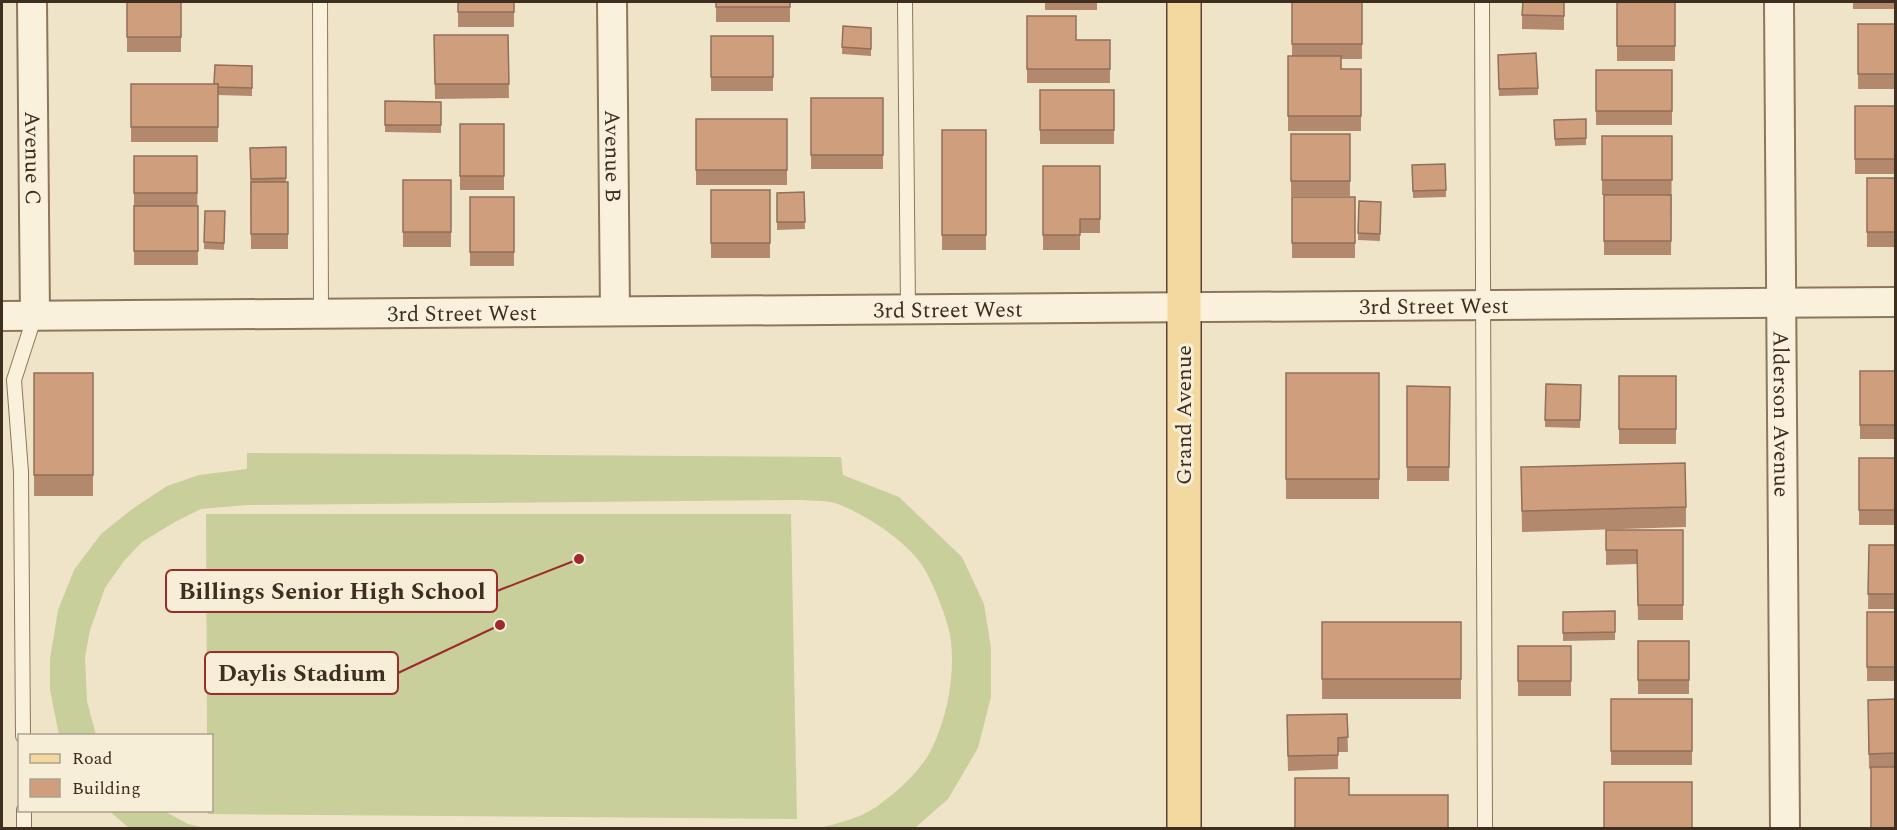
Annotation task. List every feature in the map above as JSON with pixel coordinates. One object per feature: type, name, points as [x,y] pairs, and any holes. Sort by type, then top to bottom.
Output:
[{"type":"main road","name":"Grand Avenue","points":[[1184,2],[1184,828]]},
{"type":"street","name":"Avenue C","points":[[32,2],[35,315]]},
{"type":"street","name":"Avenue B","points":[[612,2],[615,311]]},
{"type":"street","name":"Alderson Avenue","points":[[1779,2],[1785,828]]},
{"type":"street","name":"3rd Street West","points":[[2,315],[1896,302]]},
{"type":"lane","points":[[320,2],[321,313]]},
{"type":"lane","points":[[905,2],[908,308]]},
{"type":"lane","points":[[1482,2],[1485,828]]},
{"type":"lane","points":[[23,734],[21,472],[14,380],[35,315]]},
{"type":"lane","points":[[24,812],[24,828]]},
{"type":"green space","points":[[247,453],[841,457],[843,475],[899,497],[962,557],[984,604],[991,648],[991,697],[978,748],[948,799],[915,828],[820,828],[870,811],[899,788],[922,765],[937,736],[946,710],[951,683],[952,655],[950,633],[940,602],[922,565],[906,546],[884,529],[838,504],[801,500],[247,505],[201,509],[142,542],[124,561],[105,588],[90,630],[85,657],[87,701],[96,734],[59,734],[50,690],[50,659],[58,610],[74,570],[101,534],[132,509],[167,486],[199,475],[247,469]]},
{"type":"green space","points":[[206,514],[791,514],[797,819],[208,814],[208,812],[213,812],[213,734],[207,734]]},
{"type":"green space","points":[[110,812],[166,812],[188,824],[206,828],[129,828]]},
{"type":"building","points":[[127,2],[181,2],[181,37],[127,37]]},
{"type":"building","points":[[458,2],[514,2],[514,12],[458,12]]},
{"type":"building","points":[[716,2],[790,2],[790,7],[716,7]]},
{"type":"building","points":[[1292,2],[1362,2],[1362,44],[1292,44]]},
{"type":"building","points":[[1523,2],[1564,2],[1564,16],[1522,15]]},
{"type":"building","points":[[1617,2],[1675,2],[1675,46],[1617,46]]},
{"type":"building","points":[[1027,16],[1076,16],[1076,40],[1110,40],[1110,69],[1027,69]]},
{"type":"building","points":[[1858,24],[1896,24],[1896,74],[1858,74]]},
{"type":"building","points":[[843,26],[871,28],[871,49],[842,47]]},
{"type":"building","points":[[434,35],[508,35],[509,84],[435,84]]},
{"type":"building","points":[[711,36],[773,36],[773,77],[711,77]]},
{"type":"building","points":[[1536,53],[1538,88],[1499,89],[1498,55]]},
{"type":"building","points":[[1288,56],[1341,56],[1341,69],[1361,69],[1361,116],[1288,116]]},
{"type":"building","points":[[215,65],[252,66],[252,88],[218,87],[218,84],[214,84]]},
{"type":"building","points":[[1596,70],[1672,70],[1672,111],[1596,111]]},
{"type":"building","points":[[131,84],[218,84],[218,127],[131,127]]},
{"type":"building","points":[[1040,90],[1114,90],[1114,130],[1040,130]]},
{"type":"building","points":[[811,98],[883,98],[883,155],[811,155]]},
{"type":"building","points":[[385,101],[441,102],[441,125],[385,125]]},
{"type":"building","points":[[1855,106],[1896,106],[1896,159],[1855,159]]},
{"type":"building","points":[[696,119],[787,119],[787,170],[696,170]]},
{"type":"building","points":[[1586,119],[1586,138],[1555,139],[1554,120]]},
{"type":"building","points":[[460,124],[504,124],[504,176],[460,176]]},
{"type":"building","points":[[942,130],[986,130],[986,235],[942,235]]},
{"type":"building","points":[[1291,134],[1350,134],[1350,181],[1291,181]]},
{"type":"building","points":[[1602,136],[1672,136],[1672,180],[1602,180]]},
{"type":"building","points":[[286,147],[286,178],[251,179],[250,148]]},
{"type":"building","points":[[134,156],[197,156],[197,193],[134,193]]},
{"type":"building","points":[[1445,164],[1446,190],[1413,191],[1412,165]]},
{"type":"building","points":[[1043,166],[1100,166],[1100,219],[1080,219],[1080,235],[1043,235]]},
{"type":"building","points":[[1867,178],[1896,178],[1896,232],[1867,232]]},
{"type":"building","points":[[403,180],[451,180],[451,232],[403,232]]},
{"type":"building","points":[[251,182],[288,182],[288,234],[251,234]]},
{"type":"building","points":[[711,190],[770,190],[770,243],[711,243]]},
{"type":"building","points":[[804,192],[805,222],[777,222],[777,193]]},
{"type":"building","points":[[1604,195],[1671,195],[1671,241],[1604,241]]},
{"type":"building","points":[[470,197],[514,197],[514,252],[470,252]]},
{"type":"building","points":[[1292,197],[1355,197],[1355,243],[1292,243]]},
{"type":"building","points":[[1359,201],[1381,202],[1380,234],[1358,233]]},
{"type":"building","points":[[134,206],[198,206],[198,251],[134,251]]},
{"type":"building","points":[[205,211],[225,211],[224,243],[204,242]]},
{"type":"building","points":[[1860,371],[1896,371],[1896,425],[1860,425]]},
{"type":"building","points":[[34,373],[93,373],[93,475],[34,475]]},
{"type":"building","points":[[1286,373],[1379,373],[1379,479],[1286,479]]},
{"type":"building","points":[[1619,376],[1676,376],[1676,429],[1619,429]]},
{"type":"building","points":[[1546,384],[1581,385],[1580,420],[1545,420]]},
{"type":"building","points":[[1407,386],[1450,387],[1449,467],[1407,467]]},
{"type":"building","points":[[1859,458],[1896,458],[1896,510],[1859,510]]},
{"type":"building","points":[[1685,463],[1686,507],[1522,511],[1521,467]]},
{"type":"building","points":[[1606,530],[1683,530],[1683,605],[1638,605],[1637,550],[1606,550]]},
{"type":"building","points":[[1869,545],[1896,545],[1896,594],[1868,594]]},
{"type":"building","points":[[1615,611],[1615,632],[1563,633],[1563,612]]},
{"type":"building","points":[[1867,612],[1896,612],[1896,667],[1867,667]]},
{"type":"building","points":[[1322,622],[1461,622],[1461,679],[1322,679]]},
{"type":"building","points":[[1638,641],[1689,641],[1689,680],[1638,680]]},
{"type":"building","points":[[1518,646],[1571,646],[1571,681],[1518,681]]},
{"type":"building","points":[[1611,699],[1692,699],[1692,751],[1611,751]]},
{"type":"building","points":[[1896,699],[1896,753],[1869,754],[1868,700]]},
{"type":"building","points":[[1347,714],[1348,737],[1338,738],[1338,755],[1288,756],[1287,715]]},
{"type":"building","points":[[1871,767],[1896,767],[1896,828],[1871,828]]},
{"type":"building","points":[[1295,778],[1349,778],[1349,795],[1448,795],[1448,828],[1295,828]]},
{"type":"building","points":[[1604,782],[1692,782],[1692,828],[1604,828]]},
{"type":"place","name":"Billings Senior High School","points":[[579,559]]},
{"type":"place","name":"Daylis Stadium","points":[[500,625]]}]
